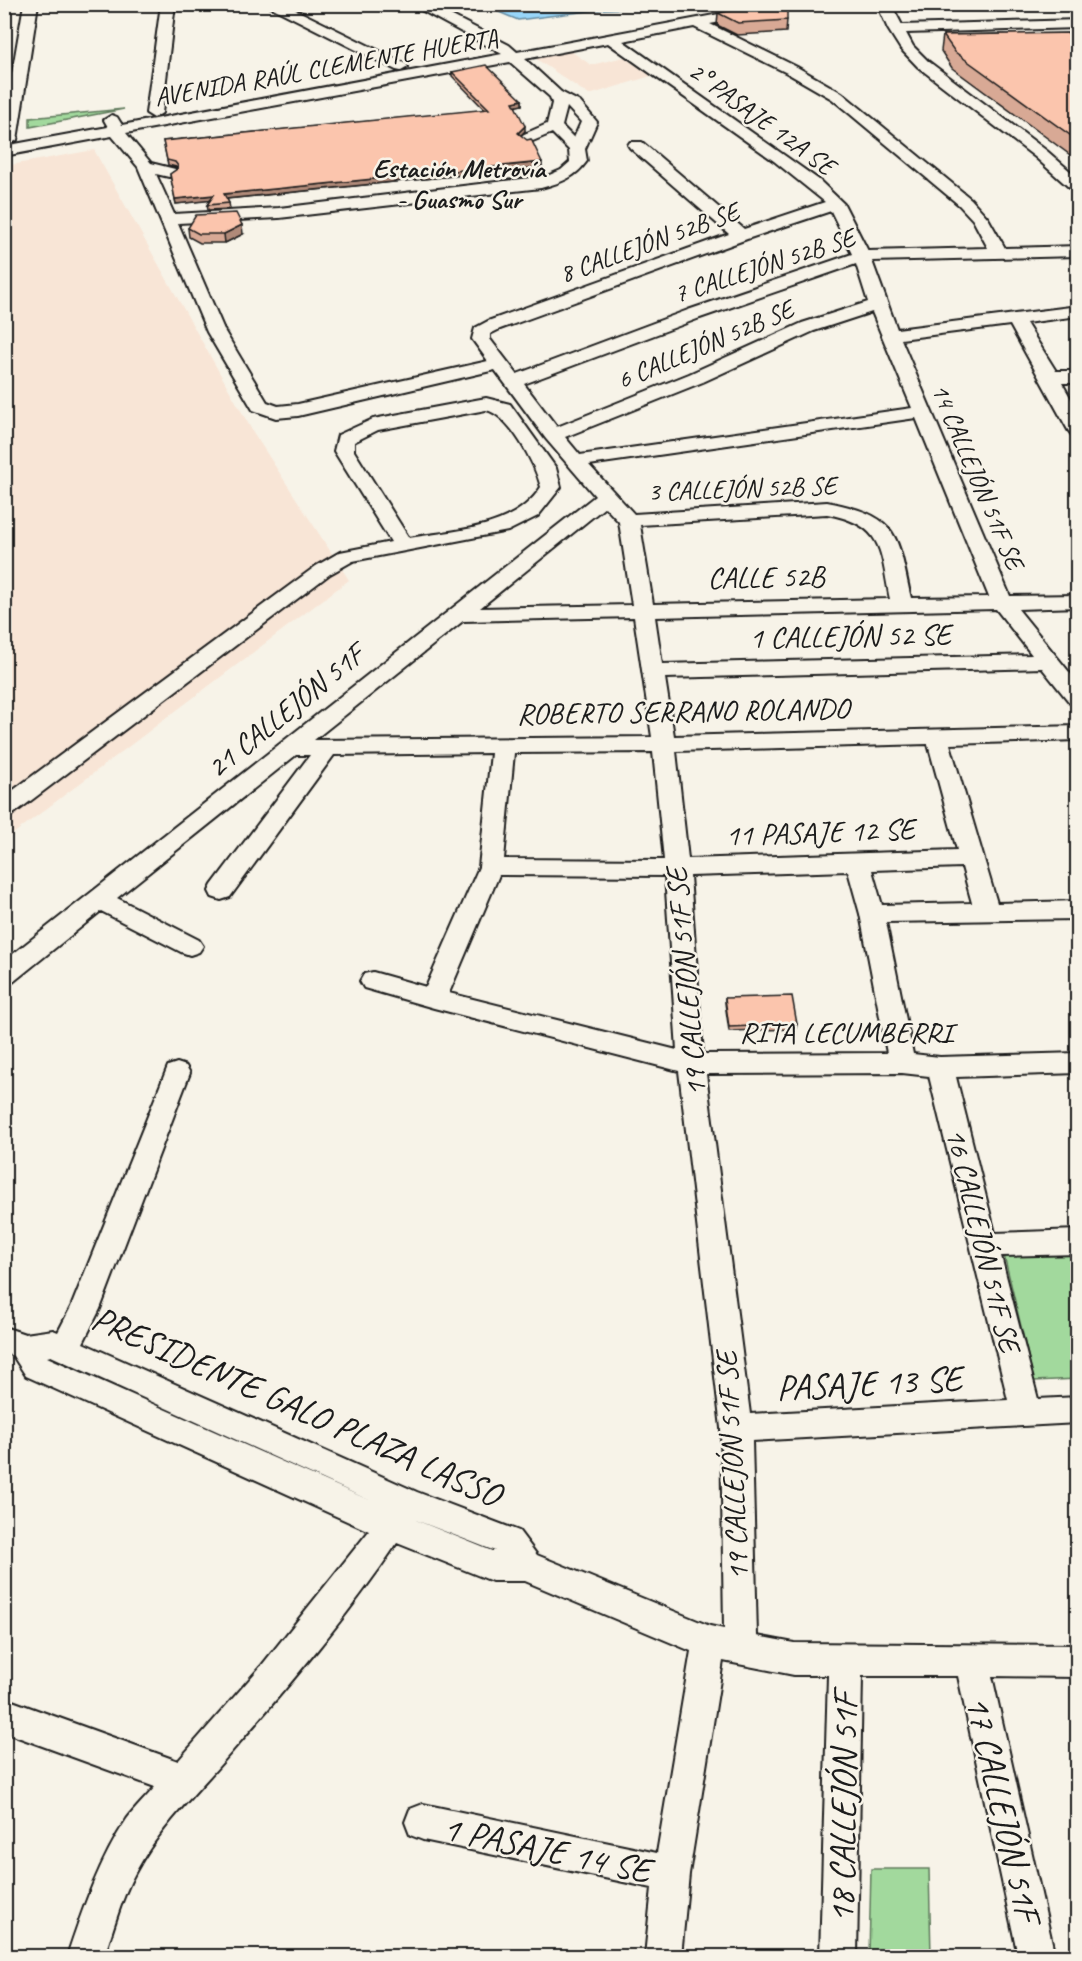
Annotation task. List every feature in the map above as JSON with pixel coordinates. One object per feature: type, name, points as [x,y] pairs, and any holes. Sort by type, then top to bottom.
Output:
[{"type":"street","points":[[6,144],[22,21],[31,4]]},
{"type":"street","points":[[154,113],[168,4]]},
{"type":"street","points":[[272,4],[401,67]]},
{"type":"street","points":[[114,125],[145,166],[169,219],[279,213],[541,183],[557,180],[572,172],[579,161],[577,149],[589,122],[575,105],[556,95],[509,52],[417,4]]},
{"type":"street","points":[[509,52],[741,4]]},
{"type":"street","points":[[509,52],[766,4]]},
{"type":"street","name":"AVENIDA RAÚL CLEMENTE HUERTA","points":[[114,125],[154,113],[401,67],[611,39],[797,4]]},
{"type":"street","points":[[884,4],[907,48],[923,64],[1041,154],[1077,187]]},
{"type":"street","points":[[896,28],[1044,20],[1077,24]]},
{"type":"street","points":[[696,23],[792,70],[837,96],[964,202],[980,218],[999,253]]},
{"type":"street","name":"2° PASAJE 12A SE","points":[[611,39],[813,183],[836,204],[862,256]]},
{"type":"street","name":"AVENIDA RAÚL CLEMENTE HUERTA","points":[[6,144],[114,125],[207,119],[314,108],[328,102],[331,91],[509,52]]},
{"type":"street","points":[[554,127],[561,103],[556,95]]},
{"type":"street","points":[[528,138],[554,127]]},
{"type":"street","points":[[554,127],[577,149]]},
{"type":"street","points":[[636,145],[741,235]]},
{"type":"street","points":[[145,166],[169,172]]},
{"type":"street","name":"8 CALLEJÓN 52B SE","points":[[505,373],[481,339],[482,332],[494,325],[741,235],[836,204]]},
{"type":"street","name":"7 CALLEJÓN 52B SE","points":[[169,219],[216,332],[260,406],[276,412],[505,373],[694,314],[862,256],[1077,251]]},
{"type":"street","name":"14 CALLEJÓN 51F SE","points":[[862,256],[878,305],[1002,603],[1077,698]]},
{"type":"street","name":"6 CALLEJÓN 52B SE","points":[[554,435],[696,378],[808,327],[878,305]]},
{"type":"street","points":[[890,334],[1077,311]]},
{"type":"street","points":[[1015,319],[1050,377],[1077,430]]},
{"type":"street","points":[[505,373],[606,497],[629,520]]},
{"type":"street","points":[[1050,377],[1077,376]]},
{"type":"street","points":[[4,809],[323,570],[347,556],[501,526],[525,518],[541,504],[551,487],[546,468],[503,408],[486,404],[468,406],[373,425],[345,439],[344,451],[403,545]]},
{"type":"street","points":[[576,461],[922,412]]},
{"type":"street","name":"21 CALLEJÓN 51F","points":[[4,975],[606,497]]},
{"type":"street","name":"3 CALLEJÓN 52B SE","points":[[629,520],[827,508],[848,511],[869,519],[882,529],[902,605]]},
{"type":"street","name":"19 CALLEJÓN 51F SE","points":[[629,520],[664,744],[677,868],[691,1064],[736,1428],[725,1646],[671,1874],[663,1956]]},
{"type":"street","name":"CALLE 52B","points":[[456,615],[1077,601]]},
{"type":"street","name":"1 CALLEJÓN 52 SE","points":[[653,671],[1048,661]]},
{"type":"street","name":"ROBERTO SERRANO ROLANDO","points":[[291,748],[664,744],[1077,733]]},
{"type":"street","points":[[937,737],[987,912]]},
{"type":"street","points":[[434,999],[491,867],[504,745]]},
{"type":"street","points":[[221,891],[328,747]]},
{"type":"street","name":"11 PASAJE 12 SE","points":[[491,867],[677,868],[971,858]]},
{"type":"street","points":[[858,862],[872,914],[902,1063]]},
{"type":"street","points":[[99,900],[190,946]]},
{"type":"street","points":[[872,914],[1077,910]]},
{"type":"street","name":"RITA LECUMBERRI","points":[[373,981],[434,999],[691,1064],[902,1063],[940,1067],[1077,1063]]},
{"type":"street","name":"16 CALLEJÓN 51F SE","points":[[940,1067],[1026,1413]]},
{"type":"street","points":[[65,1348],[85,1309],[177,1073]]},
{"type":"street","points":[[984,1245],[1077,1242]]},
{"type":"street","name":"PRESIDENTE GALO PLAZA LASSO","points":[[14,1343],[53,1342],[399,1514],[492,1566],[526,1566],[725,1646],[794,1659],[1077,1661]]},
{"type":"street","name":"PRESIDENTE GALO PLAZA LASSO","points":[[14,1343],[37,1367],[399,1514]]},
{"type":"street","name":"PASAJE 13 SE","points":[[736,1428],[1077,1410]]},
{"type":"street","points":[[86,1956],[104,1900],[123,1859],[141,1830],[274,1677],[399,1514]]},
{"type":"street","name":"18 CALLEJÓN 51F","points":[[839,1956],[845,1659]]},
{"type":"street","name":"17 CALLEJÓN 51F","points":[[971,1660],[1037,1956]]},
{"type":"street","points":[[4,1715],[183,1780]]},
{"type":"street","name":"1 PASAJE 14 SE","points":[[423,1822],[671,1874]]},
{"type":"shaded area","points":[[568,49],[591,65],[624,57],[651,76],[589,95],[532,56]]},
{"type":"shaded area","points":[[94,150],[253,432],[349,580],[5,840],[5,166]]},
{"type":"green space","points":[[124,109],[30,127],[30,118]]},
{"type":"green space","points":[[1077,1251],[1077,1379],[1034,1381],[1004,1255]]},
{"type":"green space","points":[[871,1869],[929,1869],[931,1956],[869,1956]]},
{"type":"water","points":[[482,5],[640,5],[632,8],[604,9],[518,20]]},
{"type":"building","points":[[764,4],[787,4],[787,20],[738,23],[718,13]]},
{"type":"building","points":[[1077,33],[1077,140],[955,52],[943,35]]},
{"type":"building","points":[[486,65],[522,100],[513,102],[525,126],[518,133],[527,140],[531,139],[542,162],[224,194],[229,203],[207,205],[214,195],[175,199],[170,174],[178,166],[175,162],[167,160],[163,141],[489,109],[452,72]]},
{"type":"building","points":[[236,213],[242,225],[224,234],[199,234],[188,228],[196,215]]},
{"type":"building","points":[[792,996],[797,1024],[729,1027],[725,998]]},
{"type":"district","name":"Estación Metrovía - Guasmo Sur","points":[[459,184]]}]
